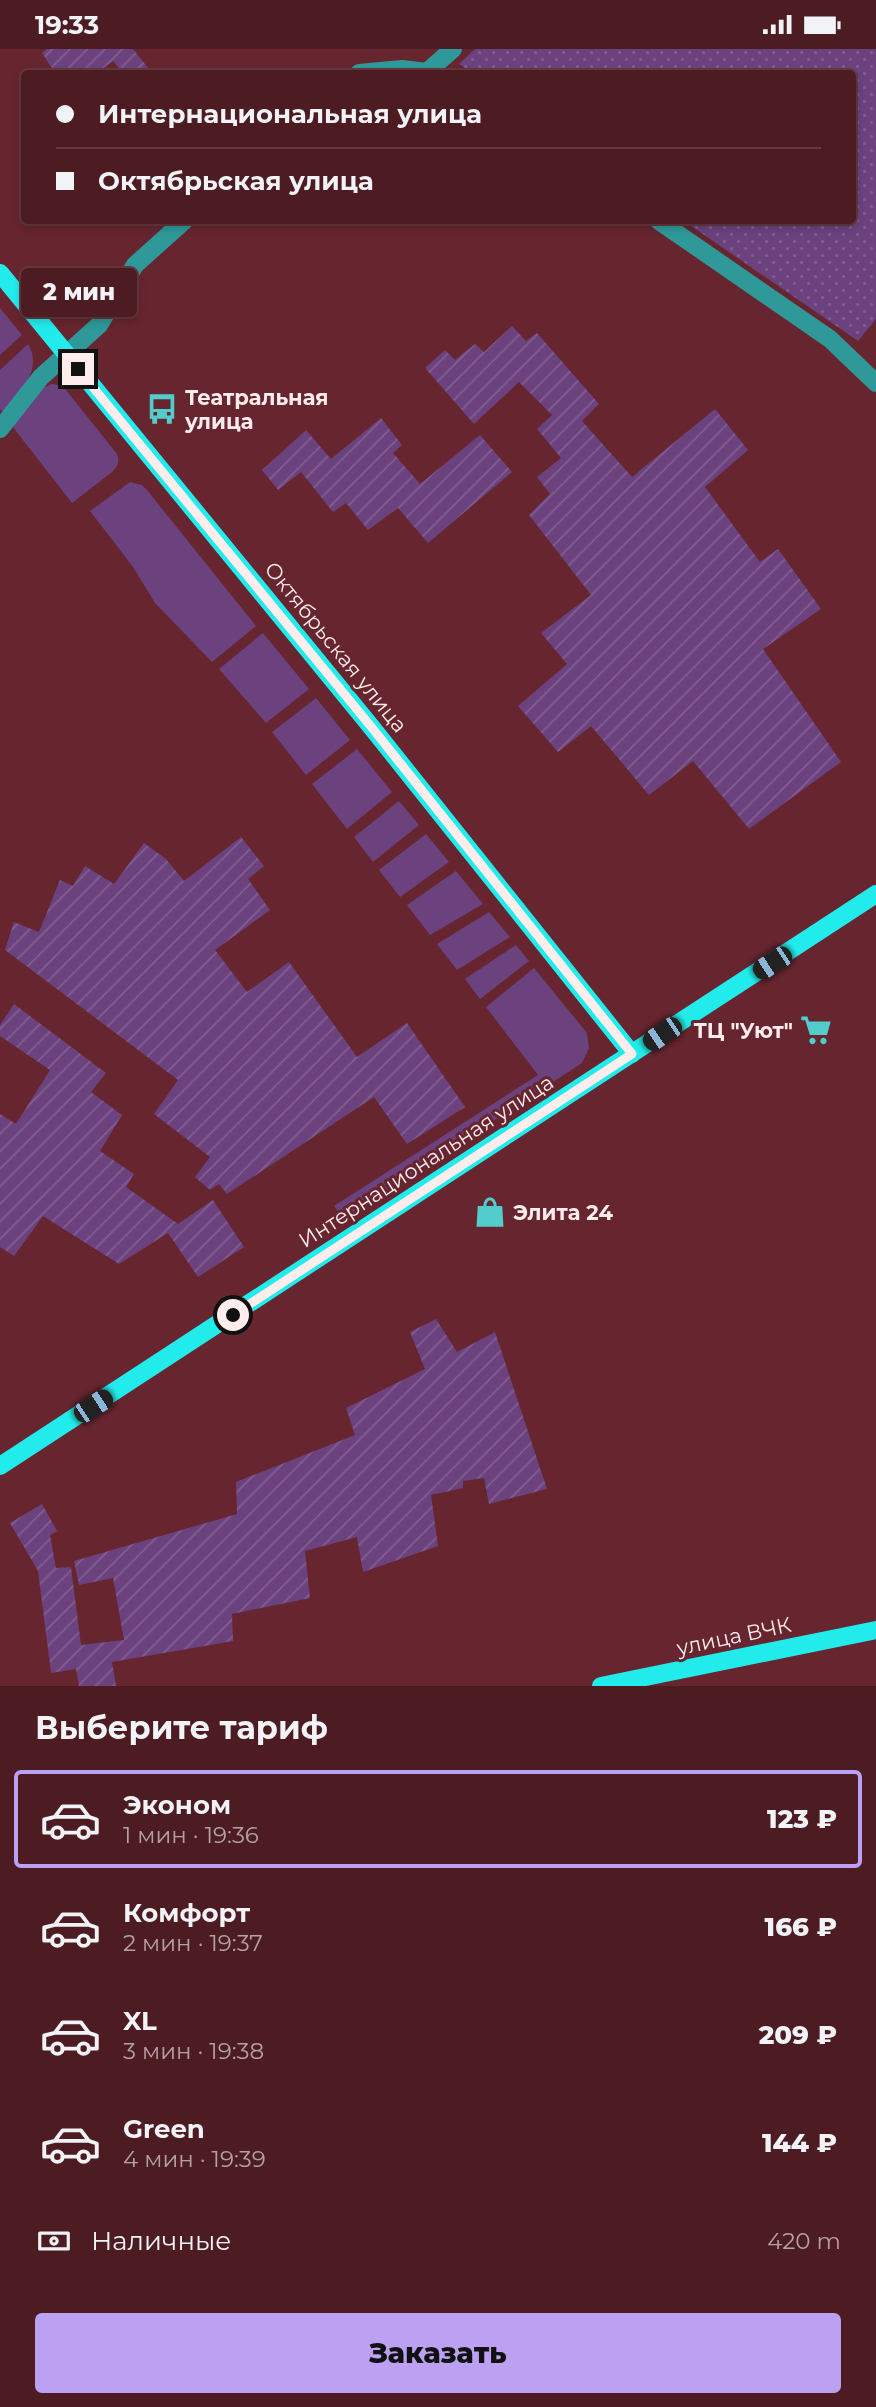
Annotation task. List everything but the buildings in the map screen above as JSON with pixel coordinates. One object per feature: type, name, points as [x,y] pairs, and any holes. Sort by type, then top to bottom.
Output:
[{"type":"main road","name":"Октябрьская улица","points":[[0,273],[373,729],[632,1054]]},
{"type":"main road","name":"Интернациональная улица","points":[[0,1467],[876,894]]},
{"type":"main road","name":"улица ВЧК","points":[[601,1686],[876,1630]]},
{"type":"street","points":[[434,70],[453,49]]},
{"type":"street","points":[[391,70],[412,70]]},
{"type":"street","points":[[0,429],[41,377],[99,325],[135,265],[181,224]]},
{"type":"street","points":[[663,224],[830,339],[876,383]]},
{"type":"shaded area","points":[[47,49],[133,49],[150,70],[120,70],[113,61],[101,70],[53,70],[42,53]]},
{"type":"shaded area","points":[[475,49],[876,49],[876,319],[858,341],[688,224],[856,224],[856,70],[468,70],[459,64]]},
{"type":"shaded area","points":[[0,308],[22,335],[0,355]]},
{"type":"shaded area","points":[[512,326],[526,341],[537,333],[599,404],[582,421],[632,477],[715,409],[748,450],[705,487],[760,562],[778,549],[821,609],[763,649],[841,762],[749,829],[693,761],[649,795],[591,726],[558,752],[518,706],[567,664],[541,633],[591,595],[529,515],[550,494],[537,477],[561,458],[537,429],[552,415],[519,382],[474,424],[425,368],[445,350],[455,360],[475,344],[484,352]]},
{"type":"shaded area","points":[[28,344],[33,363],[31,372],[4,414],[0,409],[0,370]]},
{"type":"shaded area","points":[[51,384],[60,385],[66,390],[118,457],[118,464],[112,472],[72,503],[12,426],[39,390]]},
{"type":"shaded area","points":[[381,418],[402,445],[393,453],[420,484],[480,435],[512,472],[428,543],[398,508],[368,530],[346,503],[333,512],[301,472],[278,490],[262,470],[306,430],[331,459]]},
{"type":"shaded area","points":[[130,482],[142,485],[147,490],[256,626],[212,662],[155,603],[133,567],[90,511]]},
{"type":"shaded area","points":[[263,633],[309,689],[266,723],[219,669]]},
{"type":"shaded area","points":[[316,698],[350,740],[306,775],[272,732]]},
{"type":"shaded area","points":[[357,749],[392,792],[347,829],[312,784]]},
{"type":"shaded area","points":[[399,801],[419,825],[373,862],[354,837]]},
{"type":"shaded area","points":[[426,834],[449,862],[400,897],[379,870]]},
{"type":"shaded area","points":[[241,837],[264,866],[248,879],[270,910],[215,950],[247,992],[289,962],[357,1057],[407,1023],[465,1107],[407,1144],[374,1097],[227,1194],[219,1184],[210,1190],[195,1177],[210,1157],[154,1114],[178,1080],[5,950],[14,922],[39,932],[60,880],[73,886],[85,866],[114,884],[144,843],[166,859],[184,881]]},
{"type":"shaded area","points":[[456,871],[483,904],[430,935],[407,905]]},
{"type":"shaded area","points":[[489,912],[510,937],[457,970],[437,944]]},
{"type":"shaded area","points":[[516,945],[529,961],[480,999],[465,979]]},
{"type":"shaded area","points":[[534,968],[587,1033],[589,1048],[582,1063],[343,1219],[334,1206],[538,1075],[486,1007]]},
{"type":"shaded area","points":[[14,1004],[106,1073],[91,1092],[122,1115],[100,1151],[134,1174],[126,1187],[178,1224],[213,1200],[244,1247],[198,1277],[168,1233],[119,1264],[43,1216],[14,1256],[0,1247],[0,1114],[16,1124],[50,1070],[0,1036],[0,1025]]},
{"type":"shaded area","points":[[436,1319],[457,1352],[495,1332],[547,1489],[489,1504],[484,1478],[463,1481],[463,1488],[431,1495],[438,1546],[363,1572],[357,1537],[305,1551],[310,1598],[232,1614],[233,1641],[112,1662],[116,1686],[79,1686],[76,1669],[51,1673],[38,1571],[10,1523],[42,1504],[57,1531],[50,1535],[56,1568],[71,1567],[81,1645],[124,1640],[113,1578],[79,1585],[74,1561],[237,1514],[236,1482],[355,1435],[346,1408],[425,1369],[410,1332]]},
{"type":"place","name":"Театральная улица","points":[[162,409]]},
{"type":"place","name":"ТЦ \"Уют\"","points":[[816,1030]]},
{"type":"place","name":"Элита 24","points":[[490,1212]]},
{"type":"route","points":[[78,369],[373,729],[632,1054],[233,1315]]}]
